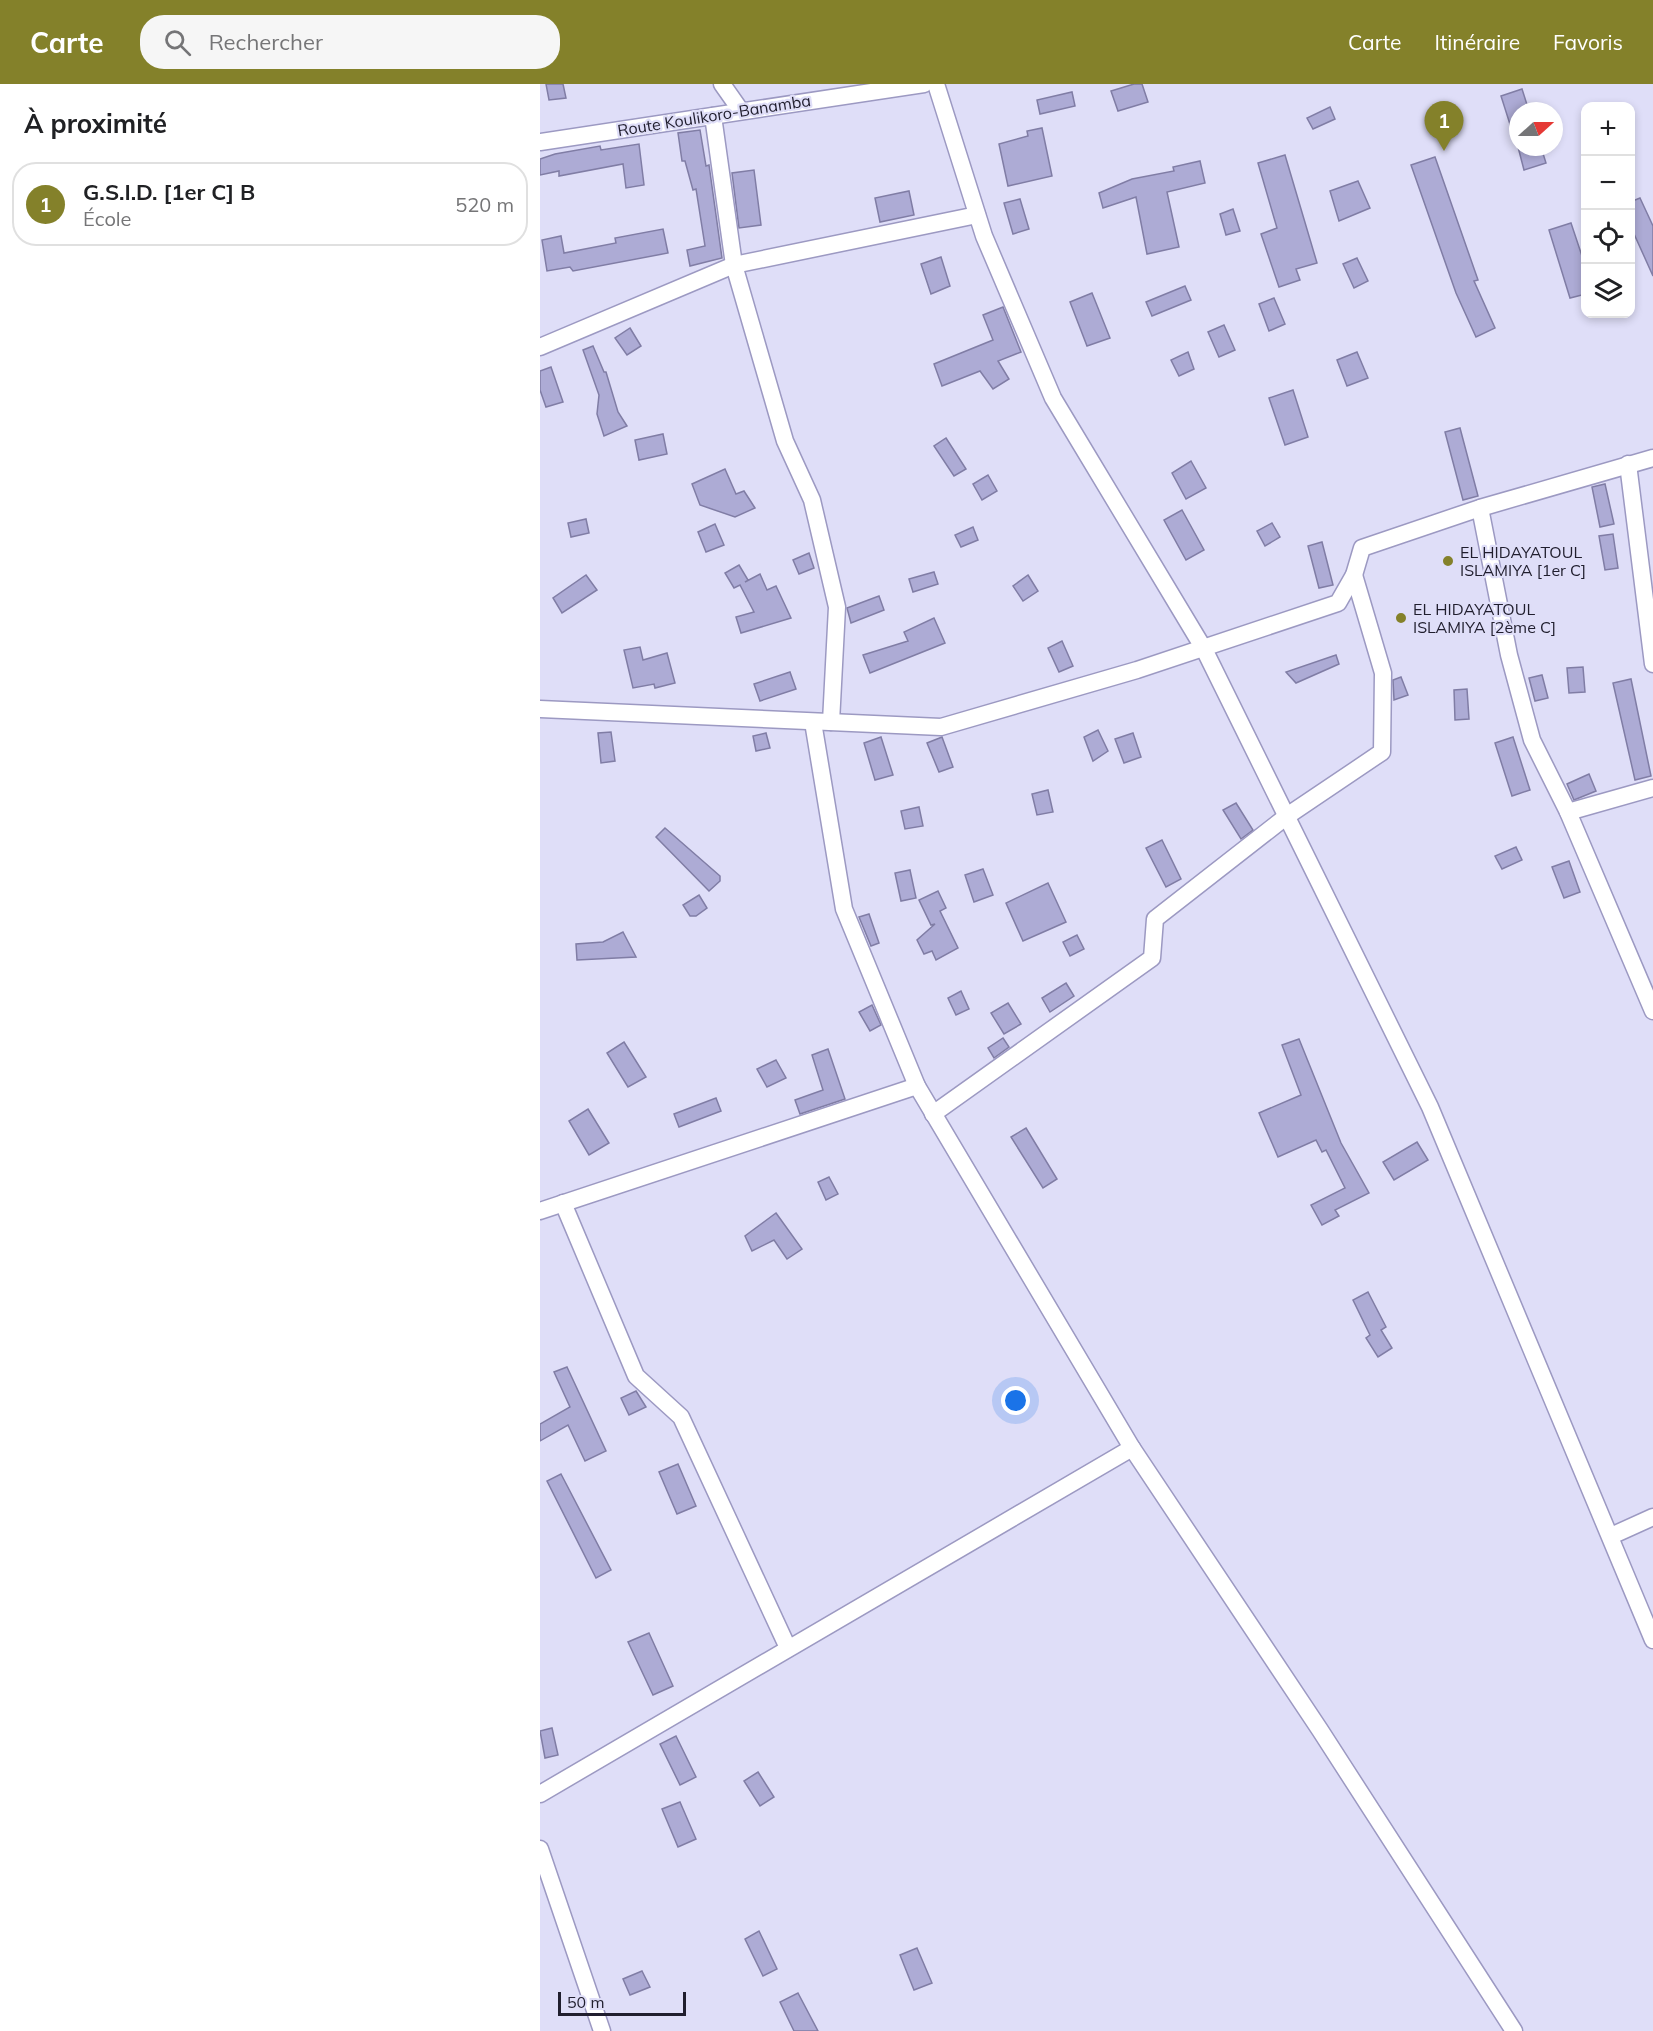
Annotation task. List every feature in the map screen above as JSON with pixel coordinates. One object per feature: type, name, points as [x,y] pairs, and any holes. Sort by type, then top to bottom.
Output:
[{"type":"street","points":[[722,84],[741,111]]},
{"type":"street","name":"Route Koulikoro-Banamba","points":[[540,142],[924,84]]},
{"type":"street","points":[[936,84],[977,215],[1053,398],[1204,649],[1430,1107],[1653,1640]]},
{"type":"street","points":[[713,116],[734,265],[785,441],[812,500],[837,607],[831,722]]},
{"type":"street","points":[[540,347],[734,265],[977,215]]},
{"type":"street","points":[[540,709],[941,728],[1204,649],[1338,603],[1354,575],[1362,548],[1480,508],[1653,458]]},
{"type":"street","points":[[1628,464],[1653,664]]},
{"type":"street","points":[[1480,508],[1509,655],[1532,740],[1568,812],[1653,1011]]},
{"type":"street","points":[[933,1114],[1152,958],[1155,919],[1287,816],[1382,752],[1383,673],[1354,575]]},
{"type":"street","points":[[813,722],[844,909],[916,1086],[1132,1448],[1320,1730],[1514,2031]]},
{"type":"street","points":[[1568,812],[1653,788]]},
{"type":"street","points":[[540,1211],[916,1086]]},
{"type":"street","points":[[562,1203],[636,1377],[681,1417],[788,1648]]},
{"type":"street","points":[[540,1794],[1132,1448]]},
{"type":"street","points":[[1611,1536],[1653,1517]]},
{"type":"street","points":[[540,1849],[602,2031]]},
{"type":"building","points":[[546,84],[563,84],[566,98],[549,100]]},
{"type":"building","points":[[1142,84],[1148,102],[1118,111],[1111,91]]},
{"type":"building","points":[[1522,89],[1526,102],[1509,102],[1509,121],[1501,96]]},
{"type":"building","points":[[1072,92],[1075,106],[1040,114],[1037,100]]},
{"type":"building","points":[[1330,107],[1335,119],[1313,129],[1307,118]]},
{"type":"building","points":[[1042,128],[1052,176],[1008,186],[999,144],[1028,136],[1027,131]]},
{"type":"building","points":[[700,130],[706,166],[709,165],[722,258],[690,266],[687,250],[705,246],[696,189],[693,190],[685,161],[682,161],[678,133]]},
{"type":"building","points":[[639,144],[644,185],[626,188],[623,164],[559,176],[559,171],[540,175],[540,159],[555,154],[600,146],[601,150]]},
{"type":"building","points":[[1285,155],[1317,263],[1296,269],[1300,280],[1279,287],[1261,234],[1277,228],[1258,163]]},
{"type":"building","points":[[1520,156],[1544,156],[1546,163],[1524,170]]},
{"type":"building","points":[[1435,157],[1478,280],[1474,281],[1495,328],[1476,337],[1456,293],[1411,165]]},
{"type":"building","points":[[1200,161],[1205,183],[1167,192],[1179,247],[1147,254],[1136,197],[1103,208],[1099,193],[1132,179],[1174,171],[1173,167]]},
{"type":"building","points":[[754,170],[761,225],[739,228],[732,173]]},
{"type":"building","points":[[1358,181],[1370,208],[1339,221],[1330,191]]},
{"type":"building","points":[[909,191],[914,215],[880,222],[875,198]]},
{"type":"building","points":[[1640,198],[1653,226],[1653,276],[1635,236],[1635,200]]},
{"type":"building","points":[[1020,199],[1029,229],[1013,234],[1004,203]]},
{"type":"building","points":[[1233,209],[1240,231],[1226,235],[1220,214]]},
{"type":"building","points":[[1571,223],[1581,253],[1581,295],[1570,298],[1549,230]]},
{"type":"building","points":[[663,229],[668,253],[573,271],[570,267],[547,271],[542,240],[561,236],[564,253],[616,243],[615,238]]},
{"type":"building","points":[[941,257],[950,286],[931,294],[921,264]]},
{"type":"building","points":[[1357,258],[1368,281],[1354,288],[1343,264]]},
{"type":"building","points":[[1185,286],[1191,300],[1152,316],[1146,302]]},
{"type":"building","points":[[1092,293],[1110,338],[1087,346],[1070,302]]},
{"type":"building","points":[[1274,298],[1285,324],[1269,331],[1259,304]]},
{"type":"building","points":[[1003,307],[1021,352],[998,361],[1009,379],[993,389],[980,371],[942,386],[934,364],[993,340],[983,315]]},
{"type":"building","points":[[1224,325],[1235,350],[1219,357],[1208,332]]},
{"type":"building","points":[[630,328],[641,346],[627,355],[615,338]]},
{"type":"building","points":[[593,346],[606,372],[618,412],[627,426],[604,436],[597,414],[599,395],[583,350]]},
{"type":"building","points":[[1188,352],[1194,369],[1179,376],[1171,360]]},
{"type":"building","points":[[1357,352],[1368,378],[1347,386],[1337,360]]},
{"type":"building","points":[[551,367],[563,402],[546,407],[540,390],[540,371]]},
{"type":"building","points":[[1293,390],[1308,437],[1285,445],[1269,398]]},
{"type":"building","points":[[1460,428],[1478,496],[1463,500],[1445,432]]},
{"type":"building","points":[[663,434],[667,454],[639,460],[635,440]]},
{"type":"building","points":[[946,438],[966,469],[954,476],[934,446]]},
{"type":"building","points":[[1191,461],[1206,488],[1186,499],[1172,473]]},
{"type":"building","points":[[725,469],[736,494],[744,491],[755,508],[735,517],[700,505],[692,484]]},
{"type":"building","points":[[988,475],[997,491],[982,500],[973,484]]},
{"type":"building","points":[[1605,484],[1614,524],[1600,527],[1592,487]]},
{"type":"building","points":[[1182,510],[1204,550],[1186,560],[1164,520]]},
{"type":"building","points":[[586,519],[589,533],[571,537],[568,523]]},
{"type":"building","points":[[1272,523],[1280,537],[1265,546],[1257,531]]},
{"type":"building","points":[[715,524],[724,545],[706,552],[698,532]]},
{"type":"building","points":[[973,527],[978,540],[961,547],[955,535]]},
{"type":"building","points":[[1613,534],[1618,568],[1605,570],[1599,536]]},
{"type":"building","points":[[1322,542],[1333,585],[1319,588],[1308,546]]},
{"type":"building","points":[[809,553],[814,568],[799,574],[793,560]]},
{"type":"building","points":[[739,565],[748,580],[745,582],[760,574],[767,590],[776,586],[791,618],[741,633],[736,617],[754,612],[740,585],[734,588],[725,573]]},
{"type":"building","points":[[934,572],[938,584],[913,592],[909,579]]},
{"type":"building","points":[[586,575],[597,590],[562,613],[553,598]]},
{"type":"building","points":[[1028,575],[1038,591],[1023,601],[1013,586]]},
{"type":"building","points":[[879,596],[884,610],[851,623],[847,608]]},
{"type":"building","points":[[934,618],[945,643],[870,673],[863,655],[908,641],[904,632]]},
{"type":"building","points":[[1062,641],[1073,666],[1059,672],[1048,648]]},
{"type":"building","points":[[640,647],[643,660],[667,653],[675,683],[655,688],[654,684],[633,688],[624,650]]},
{"type":"building","points":[[1336,655],[1339,664],[1296,683],[1286,672]]},
{"type":"building","points":[[1583,667],[1585,692],[1569,693],[1567,668]]},
{"type":"building","points":[[790,672],[796,689],[760,701],[754,684]]},
{"type":"building","points":[[1542,675],[1548,698],[1535,701],[1529,678]]},
{"type":"building","points":[[1401,677],[1408,695],[1394,700],[1393,680]]},
{"type":"building","points":[[1631,679],[1651,776],[1635,780],[1613,683]]},
{"type":"building","points":[[1467,689],[1469,719],[1455,720],[1454,690]]},
{"type":"building","points":[[1098,730],[1108,751],[1093,761],[1084,737]]},
{"type":"building","points":[[611,732],[615,761],[601,763],[598,733]]},
{"type":"building","points":[[766,733],[770,748],[756,751],[753,736]]},
{"type":"building","points":[[1133,733],[1141,757],[1124,763],[1115,739]]},
{"type":"building","points":[[881,737],[893,775],[875,780],[864,743]]},
{"type":"building","points":[[942,737],[953,767],[939,772],[927,743]]},
{"type":"building","points":[[1513,737],[1530,790],[1512,796],[1495,743]]},
{"type":"building","points":[[1589,774],[1596,791],[1574,800],[1567,784]]},
{"type":"building","points":[[1048,790],[1053,812],[1037,815],[1032,794]]},
{"type":"building","points":[[1236,803],[1253,830],[1241,839],[1223,810]]},
{"type":"building","points":[[919,807],[923,826],[905,829],[901,811]]},
{"type":"building","points":[[665,828],[720,876],[720,881],[709,891],[656,837]]},
{"type":"building","points":[[1162,840],[1181,879],[1166,887],[1146,848]]},
{"type":"building","points":[[1516,847],[1522,860],[1502,869],[1495,856]]},
{"type":"building","points":[[1569,861],[1580,892],[1564,898],[1552,867]]},
{"type":"building","points":[[983,869],[993,895],[974,902],[965,875]]},
{"type":"building","points":[[910,870],[916,898],[901,901],[895,873]]},
{"type":"building","points":[[1048,883],[1066,922],[1023,941],[1006,903]]},
{"type":"building","points":[[938,891],[946,908],[940,911],[958,948],[936,960],[932,951],[924,954],[917,940],[935,924],[931,925],[919,900]]},
{"type":"building","points":[[699,895],[707,908],[696,916],[690,916],[683,905]]},
{"type":"building","points":[[869,914],[879,943],[871,946],[859,917]]},
{"type":"building","points":[[623,932],[636,957],[577,960],[576,944],[603,942]]},
{"type":"building","points":[[1077,935],[1084,949],[1070,956],[1063,942]]},
{"type":"building","points":[[1066,983],[1074,996],[1050,1012],[1042,998]]},
{"type":"building","points":[[961,991],[969,1009],[956,1015],[948,998]]},
{"type":"building","points":[[1008,1003],[1021,1024],[1004,1034],[991,1013]]},
{"type":"building","points":[[872,1005],[881,1025],[870,1031],[859,1012]]},
{"type":"building","points":[[1003,1038],[1009,1047],[994,1058],[988,1048]]},
{"type":"building","points":[[1299,1039],[1341,1143],[1369,1193],[1335,1210],[1339,1216],[1322,1225],[1311,1205],[1345,1188],[1326,1150],[1322,1152],[1316,1140],[1278,1157],[1259,1113],[1301,1095],[1282,1045]]},
{"type":"building","points":[[624,1042],[646,1077],[628,1087],[607,1053]]},
{"type":"building","points":[[828,1049],[845,1099],[800,1114],[795,1100],[823,1090],[812,1055]]},
{"type":"building","points":[[776,1060],[786,1078],[767,1087],[757,1069]]},
{"type":"building","points":[[716,1098],[721,1111],[679,1127],[674,1114]]},
{"type":"building","points":[[588,1109],[609,1143],[589,1155],[569,1121]]},
{"type":"building","points":[[1026,1128],[1057,1179],[1043,1188],[1011,1137]]},
{"type":"building","points":[[1417,1142],[1428,1160],[1394,1180],[1383,1162]]},
{"type":"building","points":[[829,1177],[838,1194],[826,1200],[818,1182]]},
{"type":"building","points":[[776,1213],[802,1249],[787,1259],[774,1240],[752,1251],[745,1236]]},
{"type":"building","points":[[1368,1292],[1386,1327],[1381,1330],[1392,1348],[1378,1357],[1366,1338],[1370,1335],[1353,1300]]},
{"type":"building","points":[[567,1367],[606,1451],[585,1461],[568,1425],[540,1441],[540,1424],[570,1407],[554,1372]]},
{"type":"building","points":[[636,1391],[646,1407],[629,1415],[621,1398]]},
{"type":"building","points":[[678,1464],[696,1506],[677,1514],[659,1472]]},
{"type":"building","points":[[561,1474],[611,1570],[596,1578],[547,1481]]},
{"type":"building","points":[[649,1633],[673,1686],[653,1695],[628,1642]]},
{"type":"building","points":[[552,1728],[558,1755],[545,1758],[540,1731]]},
{"type":"building","points":[[676,1736],[696,1777],[680,1785],[660,1744]]},
{"type":"building","points":[[758,1772],[774,1797],[760,1806],[744,1781]]},
{"type":"building","points":[[680,1802],[696,1839],[678,1847],[662,1809]]},
{"type":"building","points":[[759,1931],[777,1969],[763,1976],[745,1939]]},
{"type":"building","points":[[917,1948],[932,1983],[914,1990],[900,1955]]},
{"type":"building","points":[[642,1971],[650,1987],[630,1995],[623,1979]]},
{"type":"building","points":[[798,1993],[818,2031],[794,2031],[780,2002]]},
{"type":"place","name":"G.S.I.D. [1er C] B","points":[[1444,151]]},
{"type":"place","name":"EL HIDAYATOUL ISLAMIYA [1er C]","points":[[1448,561]]},
{"type":"place","name":"EL HIDAYATOUL ISLAMIYA [2ème C]","points":[[1401,618]]}]
